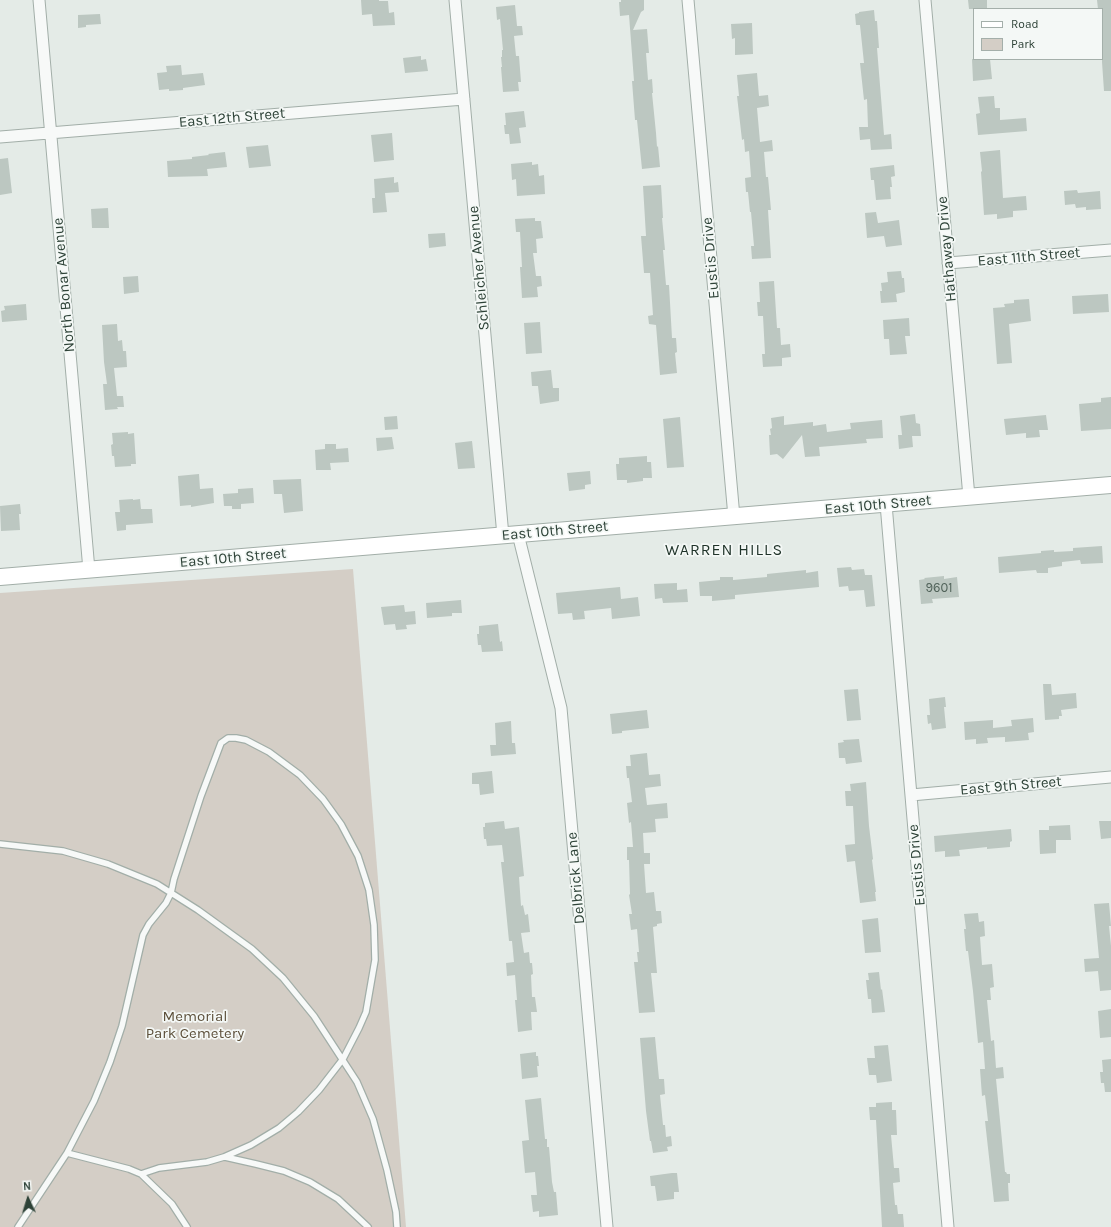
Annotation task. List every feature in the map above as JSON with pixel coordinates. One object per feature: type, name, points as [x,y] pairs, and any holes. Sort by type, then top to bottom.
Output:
[{"type":"main road","name":"East 10th Street","points":[[0,577],[1111,485]]},
{"type":"street","name":"North Bonar Avenue","points":[[38,0],[89,570]]},
{"type":"street","name":"Schleicher Avenue","points":[[455,0],[510,535]]},
{"type":"street","name":"Eustis Drive","points":[[688,0],[734,516]]},
{"type":"street","name":"Hathaway Drive","points":[[924,0],[969,497]]},
{"type":"street","name":"East 12th Street","points":[[0,137],[464,99]]},
{"type":"street","name":"East 11th Street","points":[[948,263],[1111,250]]},
{"type":"street","name":"Eustis Drive","points":[[886,504],[948,1227]]},
{"type":"street","name":"Delbrick Lane","points":[[510,535],[561,708],[606,1227]]},
{"type":"street","name":"East 9th Street","points":[[911,795],[1111,777]]},
{"type":"lane","points":[[18,1227],[67,1153],[94,1101],[110,1062],[122,1026],[143,935],[149,924],[166,904],[201,796],[221,743],[228,738],[246,740],[269,752],[300,775],[323,799],[341,824],[358,856],[369,890],[374,925],[375,960],[366,1012],[343,1059],[319,1090],[298,1112],[279,1128],[251,1145],[224,1157],[206,1162],[159,1168],[141,1174]]},
{"type":"lane","points":[[0,844],[63,851],[108,864],[157,884],[198,910],[252,949],[283,978],[314,1016],[357,1082],[373,1119],[387,1170],[396,1212],[397,1227]]},
{"type":"lane","points":[[67,1153],[129,1169],[141,1174],[172,1204],[187,1227]]},
{"type":"lane","points":[[224,1157],[284,1171],[310,1182],[338,1199],[368,1227]]},
{"type":"green space","name":"Memorial Park Cemetery","points":[[353,569],[406,1227],[0,1227],[0,593]]},
{"type":"building","points":[[361,0],[388,1],[389,13],[394,12],[395,25],[373,26],[372,14],[362,15]]},
{"type":"building","points":[[621,0],[644,0],[644,10],[641,12],[633,30],[647,29],[649,53],[646,53],[648,80],[652,79],[652,93],[660,167],[642,169],[637,120],[635,120],[632,81],[634,81],[629,15],[620,16],[619,2],[621,2]]},
{"type":"building","points":[[968,0],[987,0],[987,8],[969,9]]},
{"type":"building","points":[[1097,0],[1111,0],[1111,91],[1104,91],[1102,62],[1103,8],[1098,8]]},
{"type":"building","points":[[515,5],[517,26],[522,26],[523,35],[514,36],[516,56],[519,56],[521,82],[518,82],[519,91],[503,92],[501,57],[503,50],[500,19],[497,20],[496,7]]},
{"type":"building","points":[[874,10],[875,21],[877,21],[879,48],[877,48],[884,135],[891,134],[892,149],[871,150],[870,139],[860,140],[859,127],[868,127],[867,99],[864,100],[860,63],[864,63],[860,25],[856,25],[855,14]]},
{"type":"building","points":[[100,14],[101,24],[86,25],[86,27],[78,28],[78,15]]},
{"type":"building","points":[[752,23],[753,54],[735,55],[735,38],[732,39],[731,24]]},
{"type":"building","points":[[421,56],[421,60],[426,59],[428,71],[405,73],[403,58]]},
{"type":"building","points":[[972,59],[990,60],[992,79],[973,81]]},
{"type":"building","points":[[181,65],[182,75],[203,73],[205,85],[183,88],[183,90],[159,90],[157,73],[167,72],[166,66]]},
{"type":"building","points":[[757,73],[759,96],[768,95],[769,106],[757,108],[760,142],[772,140],[773,151],[764,152],[771,210],[768,210],[771,258],[752,259],[751,246],[754,246],[751,212],[748,192],[746,192],[745,178],[751,177],[749,151],[745,152],[744,139],[742,140],[737,96],[739,96],[737,75]]},
{"type":"building","points":[[994,96],[995,108],[1000,108],[1000,120],[1026,118],[1027,131],[978,135],[976,114],[980,113],[978,97]]},
{"type":"building","points":[[524,111],[526,127],[519,128],[521,143],[510,144],[509,134],[505,134],[505,113]]},
{"type":"building","points":[[392,133],[394,160],[374,162],[371,135]]},
{"type":"building","points":[[268,145],[271,166],[249,168],[246,147]]},
{"type":"building","points":[[1000,150],[1003,198],[1026,196],[1027,210],[1013,211],[1013,217],[997,219],[997,214],[984,215],[980,152]]},
{"type":"building","points":[[225,152],[227,167],[207,169],[208,176],[168,177],[167,161],[192,159],[192,157]]},
{"type":"building","points":[[8,158],[12,193],[0,195],[0,159]]},
{"type":"building","points":[[532,162],[532,165],[538,164],[539,176],[544,175],[545,194],[517,196],[516,179],[512,180],[511,164]]},
{"type":"building","points":[[894,165],[895,176],[891,177],[892,187],[890,187],[891,199],[876,200],[874,180],[871,180],[870,168]]},
{"type":"building","points":[[394,177],[394,183],[398,182],[399,192],[385,193],[387,212],[373,213],[372,198],[375,198],[374,179]]},
{"type":"building","points":[[661,185],[665,250],[663,250],[666,285],[669,285],[672,338],[676,338],[677,352],[675,353],[677,373],[660,375],[656,325],[649,324],[648,316],[653,315],[650,273],[644,273],[641,236],[646,236],[643,186]]},
{"type":"building","points":[[1077,190],[1078,193],[1100,191],[1101,209],[1086,210],[1086,207],[1076,208],[1075,204],[1065,205],[1064,191]]},
{"type":"building","points":[[108,208],[109,228],[92,228],[91,209]]},
{"type":"building","points":[[876,212],[878,223],[899,220],[902,245],[886,247],[884,236],[867,238],[865,213]]},
{"type":"building","points":[[535,218],[535,221],[541,221],[543,238],[536,239],[537,253],[533,253],[536,276],[541,276],[542,286],[537,287],[538,297],[522,298],[520,232],[516,232],[515,219]]},
{"type":"building","points":[[445,233],[446,246],[429,248],[428,234]]},
{"type":"building","points":[[901,271],[902,278],[904,278],[905,292],[896,294],[897,302],[881,303],[881,283],[888,282],[887,272]]},
{"type":"building","points":[[138,276],[139,292],[124,294],[123,277]]},
{"type":"building","points":[[774,281],[777,328],[780,328],[781,345],[790,344],[791,357],[782,358],[782,366],[763,367],[762,354],[765,354],[763,316],[758,316],[757,302],[760,302],[759,282]]},
{"type":"building","points":[[1108,294],[1109,312],[1073,314],[1072,296]]},
{"type":"building","points":[[1029,299],[1031,321],[1009,324],[1012,363],[997,364],[993,308],[1005,307],[1004,304],[1014,303],[1014,300]]},
{"type":"building","points":[[26,304],[27,320],[2,322],[1,311],[5,310],[4,306]]},
{"type":"building","points":[[909,318],[910,336],[905,336],[907,354],[890,355],[889,339],[884,339],[883,320]]},
{"type":"building","points":[[540,322],[542,353],[526,354],[524,323]]},
{"type":"building","points":[[117,324],[118,341],[122,340],[123,351],[126,351],[127,367],[114,368],[117,396],[123,396],[124,407],[105,410],[103,384],[107,384],[102,325]]},
{"type":"building","points":[[551,370],[553,388],[559,388],[559,401],[540,404],[538,386],[532,386],[531,372]]},
{"type":"building","points":[[1111,397],[1111,429],[1081,431],[1079,404],[1101,402],[1101,398]]},
{"type":"building","points":[[915,414],[916,423],[920,424],[921,436],[912,436],[913,447],[899,449],[898,435],[902,435],[900,416]]},
{"type":"building","points":[[1046,415],[1048,430],[1039,430],[1040,437],[1026,438],[1026,433],[1006,435],[1004,419]]},
{"type":"building","points":[[397,416],[398,429],[385,430],[384,417]]},
{"type":"building","points":[[784,416],[784,425],[813,422],[813,426],[826,424],[827,432],[851,429],[850,423],[882,420],[883,438],[866,439],[867,443],[819,447],[820,456],[805,457],[802,435],[783,459],[777,454],[770,455],[769,435],[771,435],[770,429],[772,428],[771,418]]},
{"type":"building","points":[[680,417],[684,467],[667,468],[663,419]]},
{"type":"building","points":[[128,432],[128,434],[134,433],[136,464],[131,464],[131,466],[115,467],[111,445],[113,444],[112,433]]},
{"type":"building","points":[[392,437],[394,449],[377,451],[376,438]]},
{"type":"building","points":[[472,441],[475,468],[458,469],[455,443]]},
{"type":"building","points":[[325,444],[336,444],[336,449],[348,448],[349,462],[330,463],[331,470],[316,470],[315,450],[325,449]]},
{"type":"building","points":[[647,456],[647,462],[651,462],[652,478],[643,478],[643,481],[627,483],[627,480],[617,480],[616,464],[619,464],[619,458]]},
{"type":"building","points":[[590,471],[591,484],[585,485],[585,489],[569,491],[567,473]]},
{"type":"building","points":[[199,474],[200,489],[213,488],[214,503],[191,507],[191,505],[180,506],[178,476]]},
{"type":"building","points":[[301,479],[303,511],[284,513],[282,494],[274,494],[273,480]]},
{"type":"building","points":[[253,488],[254,503],[241,504],[241,509],[232,509],[232,506],[224,506],[223,494],[238,493],[238,489]]},
{"type":"building","points":[[140,499],[141,509],[152,509],[153,523],[126,525],[126,530],[117,531],[115,512],[120,512],[119,500]]},
{"type":"building","points":[[20,504],[20,530],[1,531],[0,506]]},
{"type":"building","points":[[1102,546],[1103,563],[1081,564],[1080,560],[1062,562],[1062,566],[1048,568],[1048,573],[1037,573],[1036,570],[999,573],[998,557],[1041,553],[1041,551],[1073,551],[1073,548]]},
{"type":"building","points":[[851,567],[852,570],[864,569],[865,575],[872,575],[875,606],[866,607],[864,590],[849,591],[848,586],[839,587],[837,568]]},
{"type":"building","points":[[806,570],[806,573],[818,571],[819,587],[735,595],[735,599],[712,601],[712,596],[700,596],[699,582],[720,580],[720,577],[733,577],[733,580],[767,577],[767,574]]},
{"type":"building","points":[[944,576],[944,579],[957,577],[959,597],[932,599],[933,603],[921,604],[919,580]]},
{"type":"building","points":[[677,583],[677,590],[687,589],[688,602],[663,603],[662,598],[655,599],[654,584]]},
{"type":"building","points":[[620,587],[621,599],[638,597],[640,616],[612,619],[611,608],[584,611],[585,619],[573,620],[572,613],[558,614],[556,593]]},
{"type":"building","points":[[461,600],[462,613],[452,613],[452,616],[427,618],[426,603]]},
{"type":"building","points":[[404,605],[405,612],[415,611],[416,624],[406,625],[407,629],[396,630],[395,624],[384,625],[381,607]]},
{"type":"building","points":[[498,624],[500,642],[502,641],[503,651],[482,652],[481,645],[478,645],[477,634],[479,634],[479,626]]},
{"type":"building","points":[[1043,684],[1051,684],[1052,695],[1076,693],[1077,708],[1061,710],[1062,716],[1059,716],[1059,719],[1045,720]]},
{"type":"building","points":[[858,689],[861,720],[847,721],[844,690]]},
{"type":"building","points":[[945,697],[946,707],[944,707],[946,728],[932,730],[931,723],[928,724],[927,715],[930,715],[929,699]]},
{"type":"building","points":[[647,710],[649,728],[622,731],[622,733],[612,734],[610,714]]},
{"type":"building","points":[[1033,718],[1034,732],[1028,733],[1029,740],[1005,742],[1005,737],[987,738],[988,743],[976,744],[976,739],[965,740],[964,722],[993,720],[993,728],[1012,726],[1011,720]]},
{"type":"building","points":[[511,721],[512,743],[515,743],[516,754],[491,756],[490,745],[496,745],[495,723]]},
{"type":"building","points":[[859,739],[862,762],[846,764],[845,758],[839,758],[838,743],[844,742],[843,740]]},
{"type":"building","points":[[647,753],[649,775],[660,774],[661,786],[645,788],[647,805],[667,803],[668,818],[655,819],[656,832],[643,833],[644,853],[650,853],[650,864],[644,864],[646,893],[654,892],[656,911],[661,911],[662,923],[653,927],[657,973],[651,973],[655,1012],[639,1013],[634,962],[638,962],[637,952],[639,952],[637,929],[631,930],[629,914],[632,914],[629,895],[629,860],[627,860],[627,847],[633,847],[631,822],[629,823],[627,803],[632,802],[626,766],[631,766],[630,755]]},
{"type":"building","points":[[492,771],[494,793],[480,795],[479,784],[472,784],[472,773]]},
{"type":"building","points":[[866,782],[876,901],[860,903],[855,861],[847,862],[845,845],[855,844],[853,806],[846,806],[845,791],[851,791],[850,784]]},
{"type":"building","points":[[504,821],[505,829],[519,827],[524,876],[519,877],[521,906],[523,905],[525,915],[528,914],[530,932],[521,933],[524,953],[529,952],[530,963],[532,963],[532,997],[535,997],[537,1012],[531,1012],[532,1030],[518,1032],[515,1000],[517,1000],[515,975],[507,976],[506,963],[514,962],[512,941],[509,941],[501,862],[504,862],[502,845],[487,846],[486,839],[484,839],[483,827],[485,827],[485,823]]},
{"type":"building","points":[[1099,821],[1111,821],[1111,838],[1101,839]]},
{"type":"building","points":[[1070,825],[1071,840],[1056,840],[1056,853],[1040,854],[1039,830],[1049,830],[1049,826]]},
{"type":"building","points":[[1011,829],[1012,841],[1010,842],[1010,847],[987,849],[987,847],[959,850],[960,856],[945,857],[945,851],[935,852],[934,836]]},
{"type":"building","points":[[1109,903],[1111,926],[1109,926],[1111,946],[1111,990],[1100,991],[1098,971],[1085,972],[1084,959],[1099,958],[1094,904]]},
{"type":"building","points":[[978,913],[979,922],[984,921],[985,936],[980,937],[982,965],[992,964],[994,987],[990,988],[991,1000],[987,1000],[991,1041],[994,1040],[996,1068],[1003,1067],[1004,1078],[996,1079],[1005,1172],[1010,1174],[1010,1183],[1008,1183],[1009,1201],[994,1202],[985,1121],[988,1121],[985,1095],[982,1096],[980,1069],[985,1069],[983,1042],[978,1043],[968,951],[966,951],[964,914]]},
{"type":"building","points":[[878,918],[881,952],[865,953],[862,920]]},
{"type":"building","points":[[879,972],[885,1012],[872,1013],[871,999],[868,999],[866,980],[869,980],[868,973]]},
{"type":"building","points":[[1111,1009],[1111,1037],[1100,1038],[1098,1011]]},
{"type":"building","points":[[655,1037],[659,1079],[664,1079],[665,1094],[660,1095],[663,1125],[665,1125],[666,1137],[671,1136],[672,1146],[667,1147],[668,1151],[653,1153],[646,1111],[640,1038]]},
{"type":"building","points":[[888,1045],[892,1081],[877,1083],[876,1075],[869,1075],[867,1058],[875,1058],[874,1046]]},
{"type":"building","points":[[536,1052],[539,1066],[537,1066],[538,1077],[522,1079],[520,1054]]},
{"type":"building","points":[[1111,1059],[1111,1092],[1105,1092],[1104,1083],[1101,1083],[1100,1072],[1103,1072],[1102,1060]]},
{"type":"building","points":[[541,1098],[545,1139],[547,1139],[547,1147],[549,1147],[552,1182],[554,1192],[556,1192],[558,1215],[539,1217],[539,1211],[533,1212],[531,1195],[537,1195],[535,1172],[525,1173],[522,1141],[529,1140],[525,1100]]},
{"type":"building","points":[[892,1102],[892,1110],[896,1110],[897,1135],[891,1135],[894,1168],[899,1168],[900,1182],[893,1183],[895,1205],[897,1205],[898,1214],[903,1214],[904,1227],[882,1227],[876,1120],[870,1120],[869,1107],[876,1107],[876,1103]]},
{"type":"building","points":[[677,1173],[679,1192],[674,1192],[674,1199],[657,1201],[655,1186],[651,1186],[650,1176]]},
{"type":"district","name":"WARREN HILLS","points":[[724,550]]}]
